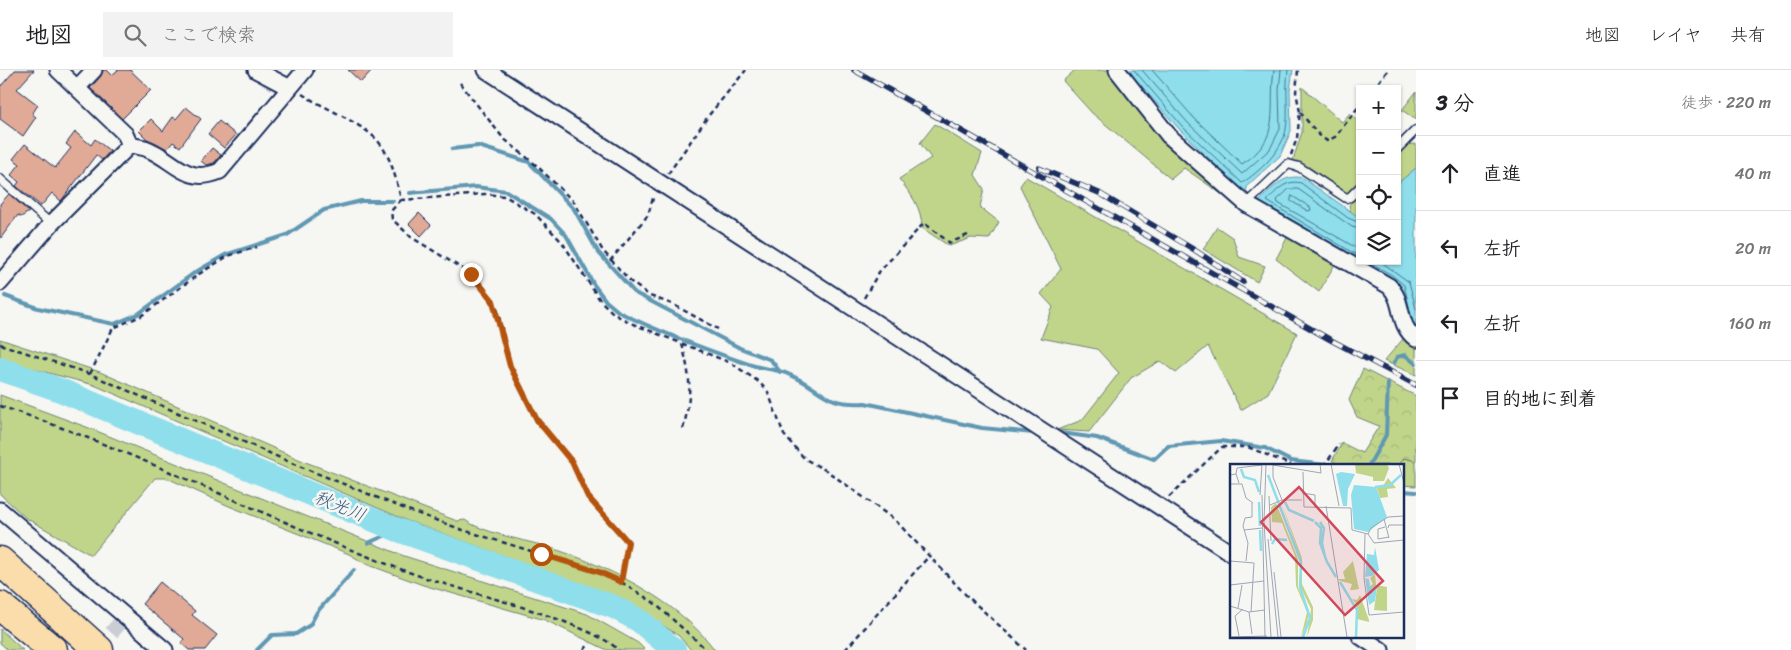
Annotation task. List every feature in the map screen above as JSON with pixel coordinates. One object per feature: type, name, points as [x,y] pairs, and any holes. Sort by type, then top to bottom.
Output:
[{"type":"highway","points":[[6,566],[120,630]]},
{"type":"highway","points":[[6,566],[100,650]]},
{"type":"highway","points":[[0,606],[53,650]]},
{"type":"street","points":[[58,70],[125,134],[130,145]]},
{"type":"street","points":[[77,88],[94,70]]},
{"type":"street","points":[[256,70],[290,88]]},
{"type":"street","points":[[130,145],[146,148],[190,176],[207,177],[220,171],[305,70]]},
{"type":"street","points":[[486,70],[1230,552]]},
{"type":"street","points":[[1116,70],[1169,136],[1246,204],[1389,286],[1395,292],[1405,329],[1416,339]]},
{"type":"street","points":[[0,283],[51,224],[130,145]]},
{"type":"street","points":[[0,510],[120,630],[165,650]]},
{"type":"street","points":[[1363,638],[1381,650]]},
{"type":"lane","points":[[1401,145],[1416,130]]},
{"type":"lane","points":[[1246,204],[1288,164],[1299,167],[1346,198],[1356,192]]},
{"type":"lane","points":[[0,179],[51,224]]},
{"type":"path","points":[[610,261],[648,215],[651,198],[709,115],[746,70]]},
{"type":"path","points":[[1288,164],[1297,138],[1300,112],[1296,92],[1298,70]]},
{"type":"path","points":[[1376,85],[1388,70]]},
{"type":"path","points":[[460,82],[503,138],[536,165],[574,202],[610,261],[631,282],[650,296],[672,304],[718,329]]},
{"type":"path","points":[[290,88],[373,136],[382,148],[393,170],[402,200]]},
{"type":"path","points":[[1300,112],[1318,134],[1327,141],[1334,136],[1356,110]]},
{"type":"path","points":[[621,582],[628,542],[588,497],[572,462],[537,420],[510,366],[493,301],[471,274],[411,236],[392,219],[391,211],[402,200],[485,194],[505,196],[535,214],[562,242],[600,300],[614,314],[731,363],[759,382],[768,392],[784,435],[805,459],[827,471],[895,520],[966,595],[1026,650]]},
{"type":"path","points":[[857,310],[879,272],[924,223],[950,243],[970,234]]},
{"type":"path","points":[[90,374],[113,328],[141,316],[199,274],[228,256],[257,247]]},
{"type":"path","points":[[0,344],[90,374],[364,493],[463,530],[599,572],[621,582],[653,602],[707,650]]},
{"type":"path","points":[[682,344],[690,374],[690,405],[683,429]]},
{"type":"path","points":[[0,406],[112,448],[306,531],[401,569],[539,612],[592,633],[619,650]]},
{"type":"path","points":[[1324,464],[1339,444]]},
{"type":"path","points":[[1159,507],[1222,447],[1248,447],[1289,464]]},
{"type":"path","points":[[845,650],[930,555]]},
{"type":"path","points":[[584,650],[590,643]]},
{"type":"green space","points":[[1075,70],[1112,70],[1230,200],[1184,168],[1171,179],[1092,113],[1063,81]]},
{"type":"green space","points":[[1302,87],[1342,122],[1350,113],[1356,118],[1356,185],[1348,194],[1309,167],[1293,160],[1302,132]]},
{"type":"green space","points":[[1416,92],[1416,120],[1402,110]]},
{"type":"green space","points":[[935,124],[982,153],[975,175],[984,189],[980,207],[999,222],[989,239],[971,238],[949,246],[922,228],[918,208],[912,196],[899,179],[931,158],[920,143]]},
{"type":"green space","points":[[1416,144],[1416,168],[1401,181],[1401,150],[1406,145]]},
{"type":"green space","points":[[1026,177],[1297,333],[1268,393],[1241,410],[1208,346],[1176,373],[1160,361],[1131,378],[1089,432],[1057,430],[1082,420],[1119,373],[1097,349],[1041,338],[1053,307],[1041,294],[1061,269],[1020,186]]},
{"type":"green space","points":[[1356,197],[1356,217],[1351,214],[1349,205]]},
{"type":"green space","points":[[1217,227],[1233,238],[1239,257],[1265,266],[1257,282],[1203,249]]},
{"type":"green space","points":[[1288,236],[1335,264],[1319,292],[1276,259]]},
{"type":"green space","points":[[1404,338],[1416,345],[1416,375],[1384,361]]},
{"type":"green space","points":[[0,339],[100,372],[303,461],[457,521],[465,520],[480,528],[564,552],[588,561],[612,572],[659,599],[680,614],[715,650],[691,650],[679,636],[623,599],[408,521],[94,385],[0,360]]},
{"type":"green space","points":[[1363,369],[1416,396],[1416,461],[1404,458],[1400,464],[1340,464],[1332,461],[1342,443],[1362,453],[1379,426],[1357,417],[1349,400]]},
{"type":"green space","points":[[0,395],[89,428],[404,556],[587,614],[638,643],[645,650],[607,650],[545,620],[423,585],[366,564],[349,554],[229,506],[167,478],[155,478],[91,555],[26,518],[0,494]]},
{"type":"green space","points":[[1404,458],[1416,461],[1416,486],[1404,485],[1404,464],[1400,464]]},
{"type":"green space","points":[[0,629],[23,650],[8,650],[0,643]]},
{"type":"water","points":[[1127,70],[1293,70],[1290,90],[1291,131],[1280,156],[1248,185],[1246,191],[1238,187],[1180,130]]},
{"type":"water","points":[[1416,168],[1416,333],[1409,328],[1400,288],[1361,265],[1401,265],[1401,181]]},
{"type":"water","points":[[1290,178],[1303,178],[1356,215],[1356,262],[1260,206],[1258,202],[1278,183]]},
{"type":"building","points":[[15,70],[34,70],[17,89],[38,105],[32,114],[36,117],[23,136],[0,119],[0,87]]},
{"type":"building","points":[[103,70],[107,70],[112,75],[118,70],[130,70],[151,90],[122,119],[90,88],[101,76]]},
{"type":"building","points":[[348,70],[372,70],[361,82]]},
{"type":"building","points":[[186,107],[201,119],[180,147],[173,142],[167,149],[147,139],[139,131],[151,119],[163,131],[173,117],[176,119]]},
{"type":"building","points":[[219,121],[236,135],[224,148],[208,134]]},
{"type":"building","points":[[75,132],[91,145],[95,139],[110,151],[102,160],[96,155],[61,201],[52,193],[41,206],[16,186],[19,182],[11,175],[20,164],[13,159],[25,144],[55,168],[71,148],[66,144]]},
{"type":"building","points":[[212,148],[221,155],[214,163],[206,165],[201,161]]},
{"type":"building","points":[[9,194],[29,212],[21,217],[18,215],[0,239],[0,204]]},
{"type":"building","points":[[419,213],[431,225],[421,236],[409,224]]},
{"type":"building","points":[[160,582],[195,611],[192,615],[217,635],[205,650],[189,650],[181,643],[184,639],[142,604]]},
{"type":"waterway","points":[[452,149],[478,146],[529,162],[574,209],[598,252],[635,293],[740,348],[771,360],[780,372]]},
{"type":"waterway","points":[[410,193],[476,187],[506,191],[551,219],[566,235],[594,285],[606,301],[619,312],[668,334],[718,353],[751,365],[788,374],[831,399],[840,402],[865,403],[982,428],[1034,433]]},
{"type":"waterway","points":[[5,296],[38,308],[114,324],[138,314],[194,273],[225,255],[287,235],[324,210],[361,201],[393,201]]},
{"type":"waterway","points":[[1394,363],[1397,357],[1405,355],[1416,364]]},
{"type":"waterway","name":"秋光川","points":[[0,369],[60,390],[398,530],[614,607],[640,621],[674,650]]},
{"type":"waterway","points":[[1370,464],[1386,435],[1388,382]]},
{"type":"waterway","points":[[1061,433],[1097,438],[1154,459],[1168,446],[1221,441],[1265,448],[1291,461],[1317,464]]},
{"type":"waterway","points":[[1404,491],[1416,492]]},
{"type":"waterway","points":[[368,543],[398,530]]},
{"type":"waterway","points":[[257,650],[272,635],[296,634],[310,625],[317,612],[354,570]]},
{"type":"tunnel","points":[[96,650],[119,624]]},
{"type":"railway","points":[[854,70],[1329,339],[1416,385]]},
{"type":"railway","points":[[1039,168],[1099,193],[1193,249],[1243,282]]},
{"type":"route","points":[[471,274],[485,289],[497,309],[506,356],[537,420],[572,462],[588,497],[628,542],[621,582],[599,572],[541,554]]}]
